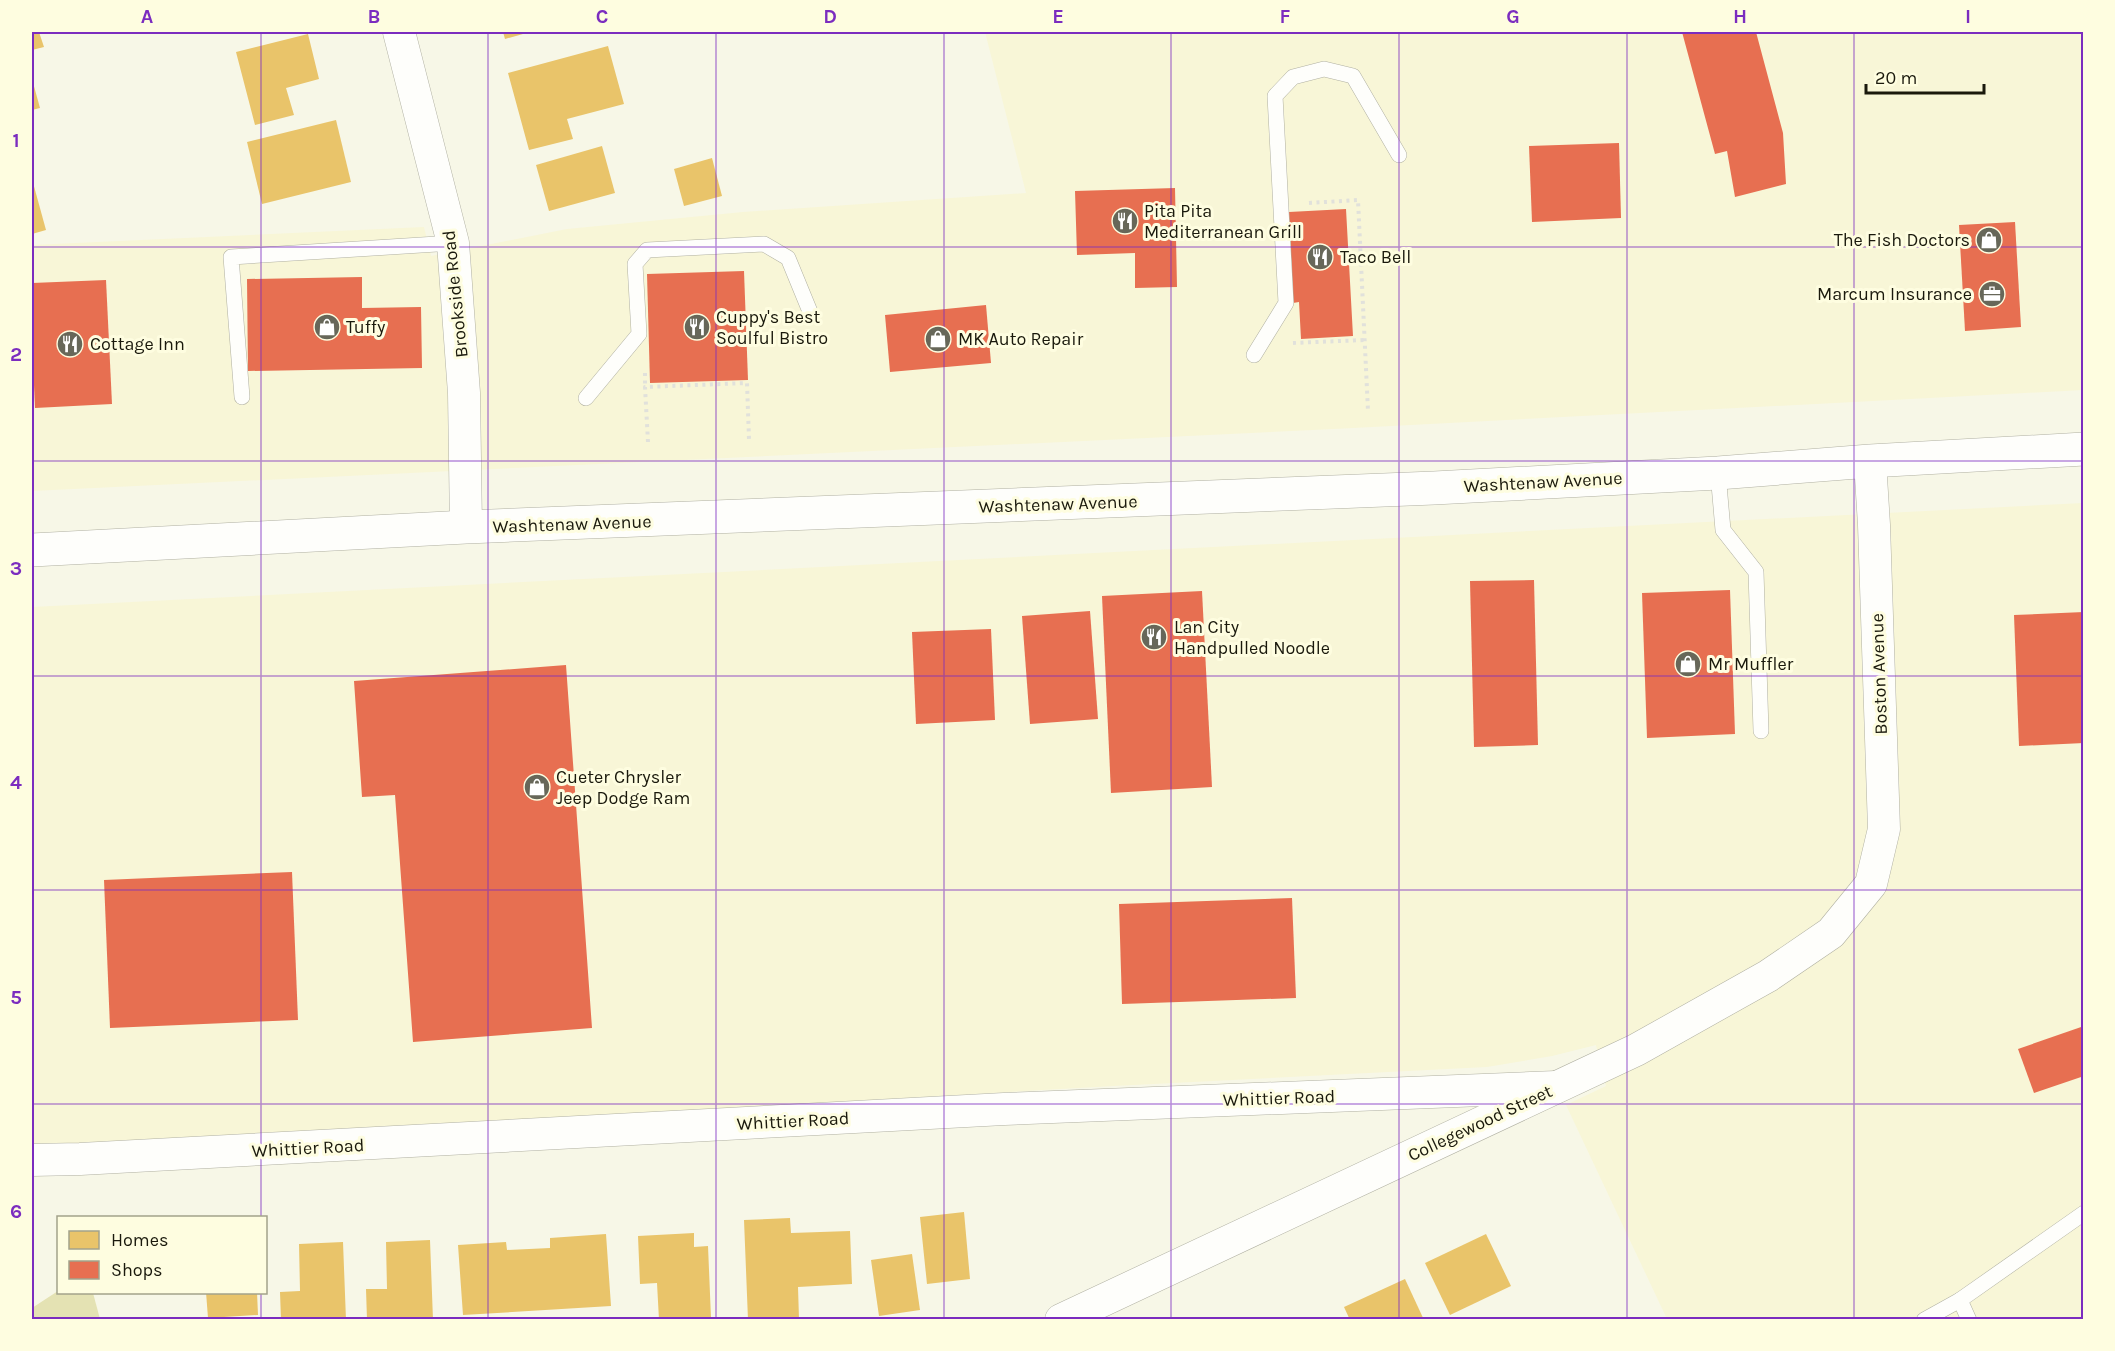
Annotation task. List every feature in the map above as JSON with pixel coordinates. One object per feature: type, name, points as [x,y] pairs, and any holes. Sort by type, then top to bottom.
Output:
[{"type":"main road","name":"Washtenaw Avenue","points":[[32,550],[466,527],[1292,495],[1718,473],[1870,461],[2084,449]]},
{"type":"street","name":"Brookside Road","points":[[399,32],[453,243],[464,393],[466,527]]},
{"type":"street","name":"Boston Avenue","points":[[1870,461],[1875,536],[1884,828],[1871,884]]},
{"type":"street","name":"Collegewood Street","points":[[1061,1320],[1636,1050],[1768,976],[1831,933],[1871,884]]},
{"type":"street","name":"Whittier Road","points":[[32,1160],[466,1140],[1004,1109],[1556,1087]]},
{"type":"lane","points":[[1254,355],[1286,303],[1275,96],[1293,77],[1324,69],[1353,76],[1400,155]]},
{"type":"lane","points":[[242,397],[231,257],[453,243]]},
{"type":"lane","points":[[586,398],[639,334],[635,264],[647,249],[765,244],[788,258],[811,314]]},
{"type":"lane","points":[[1718,473],[1723,530],[1756,572],[1761,731]]},
{"type":"lane","points":[[1924,1320],[1960,1300],[2084,1213]]},
{"type":"lane","points":[[1960,1300],[1969,1320]]},
{"type":"path","points":[[1302,203],[1358,200],[1368,411]]},
{"type":"path","points":[[1291,343],[1364,340]]},
{"type":"path","points":[[648,442],[645,387],[747,383],[749,438]]},
{"type":"shaded area","points":[[985,32],[2083,32],[2083,390],[1334,429],[32,491],[32,245],[424,227],[431,256],[567,229],[743,212],[1026,193]]},
{"type":"shaded area","points":[[2083,503],[2083,1319],[1667,1319],[1566,1105],[1606,1086],[1596,1045],[1552,1056],[1487,1067],[32,1148],[32,607]]},
{"type":"shaded area","points":[[57,1292],[57,1294],[93,1294],[100,1319],[32,1319],[32,1308]]},
{"type":"building: Homes","points":[[32,32],[39,32],[44,47],[32,50]]},
{"type":"building: Homes","points":[[503,32],[530,32],[505,39]]},
{"type":"building: Homes","points":[[308,34],[319,79],[286,88],[294,115],[255,125],[236,52]]},
{"type":"building: Homes","points":[[608,46],[624,104],[567,119],[573,139],[529,150],[508,73]]},
{"type":"building: Homes","points":[[32,79],[40,108],[32,110]]},
{"type":"building: Homes","points":[[336,120],[351,182],[262,204],[247,142]]},
{"type":"building: Homes","points":[[602,146],[615,193],[549,211],[536,165]]},
{"type":"building: Homes","points":[[712,158],[722,196],[684,206],[674,169]]},
{"type":"building: Homes","points":[[32,179],[46,230],[32,234]]},
{"type":"building: Homes","points":[[964,1212],[970,1279],[927,1284],[920,1217]]},
{"type":"building: Homes","points":[[790,1218],[791,1233],[850,1231],[852,1284],[798,1287],[799,1319],[748,1320],[744,1220]]},
{"type":"building: Homes","points":[[694,1233],[694,1247],[708,1246],[711,1318],[659,1320],[657,1283],[640,1284],[638,1236]]},
{"type":"building: Homes","points":[[606,1234],[611,1306],[463,1315],[458,1245],[506,1242],[507,1250],[550,1248],[550,1238]]},
{"type":"building: Homes","points":[[1486,1234],[1511,1286],[1450,1315],[1425,1263]]},
{"type":"building: Homes","points":[[430,1240],[433,1320],[367,1320],[366,1289],[387,1289],[386,1242]]},
{"type":"building: Homes","points":[[343,1242],[346,1320],[281,1320],[280,1292],[300,1291],[299,1244]]},
{"type":"building: Homes","points":[[912,1254],[920,1310],[879,1316],[871,1260]]},
{"type":"building: Homes","points":[[1405,1279],[1424,1320],[1350,1320],[1344,1307]]},
{"type":"building: Homes","points":[[206,1294],[257,1294],[258,1315],[208,1318]]},
{"type":"building: Shops","points":[[1682,32],[1756,32],[1783,133],[1786,184],[1735,197],[1727,151],[1715,154]]},
{"type":"building: Shops","points":[[1619,143],[1621,218],[1532,222],[1529,146]]},
{"type":"building: Shops","points":[[1175,188],[1177,287],[1135,288],[1135,253],[1077,255],[1075,191]]},
{"type":"building: Shops","name":"Taco Bell","points":[[1346,209],[1353,336],[1301,339],[1299,302],[1293,303],[1289,212]]},
{"type":"building: Shops","points":[[2015,222],[2021,327],[1965,331],[1959,225]]},
{"type":"building: Shops","name":"Cuppy's Best Soulful Bistro","points":[[744,271],[748,380],[650,383],[647,274]]},
{"type":"building: Shops","points":[[362,277],[362,308],[421,307],[422,368],[248,371],[247,279]]},
{"type":"building: Shops","points":[[106,280],[112,404],[35,408],[32,283]]},
{"type":"building: Shops","name":"MK Auto Repair","points":[[986,305],[991,363],[890,372],[885,315]]},
{"type":"building: Shops","points":[[1534,580],[1538,745],[1474,747],[1470,581]]},
{"type":"building: Shops","points":[[1730,590],[1735,734],[1647,738],[1642,593]]},
{"type":"building: Shops","points":[[1202,591],[1212,787],[1111,793],[1102,596]]},
{"type":"building: Shops","points":[[1090,611],[1098,719],[1030,724],[1022,616]]},
{"type":"building: Shops","points":[[2084,612],[2084,743],[2019,746],[2014,615]]},
{"type":"building: Shops","points":[[991,629],[995,720],[916,724],[912,632]]},
{"type":"building: Shops","points":[[566,665],[592,1028],[413,1042],[395,795],[362,797],[354,681]]},
{"type":"building: Shops","points":[[292,872],[298,1020],[110,1028],[104,880]]},
{"type":"building: Shops","points":[[1292,898],[1296,998],[1122,1004],[1119,904]]},
{"type":"building: Shops","points":[[2084,1026],[2084,1076],[2034,1093],[2018,1049]]},
{"type":"place","name":"Pita Pita Mediterranean Grill","points":[[1125,221]]},
{"type":"place","name":"The Fish Doctors","points":[[1989,240]]},
{"type":"place","name":"Taco Bell","points":[[1320,257]]},
{"type":"place","name":"Marcum Insurance","points":[[1992,294]]},
{"type":"place","name":"Tuffy","points":[[327,327]]},
{"type":"place","name":"Cuppy's Best Soulful Bistro","points":[[697,327]]},
{"type":"place","name":"MK Auto Repair","points":[[938,339]]},
{"type":"place","name":"Cottage Inn","points":[[70,344]]},
{"type":"place","name":"Lan City Handpulled Noodle","points":[[1154,637]]},
{"type":"place","name":"Mr Muffler","points":[[1688,664]]},
{"type":"place","name":"Cueter Chrysler Jeep Dodge Ram","points":[[537,787]]}]
